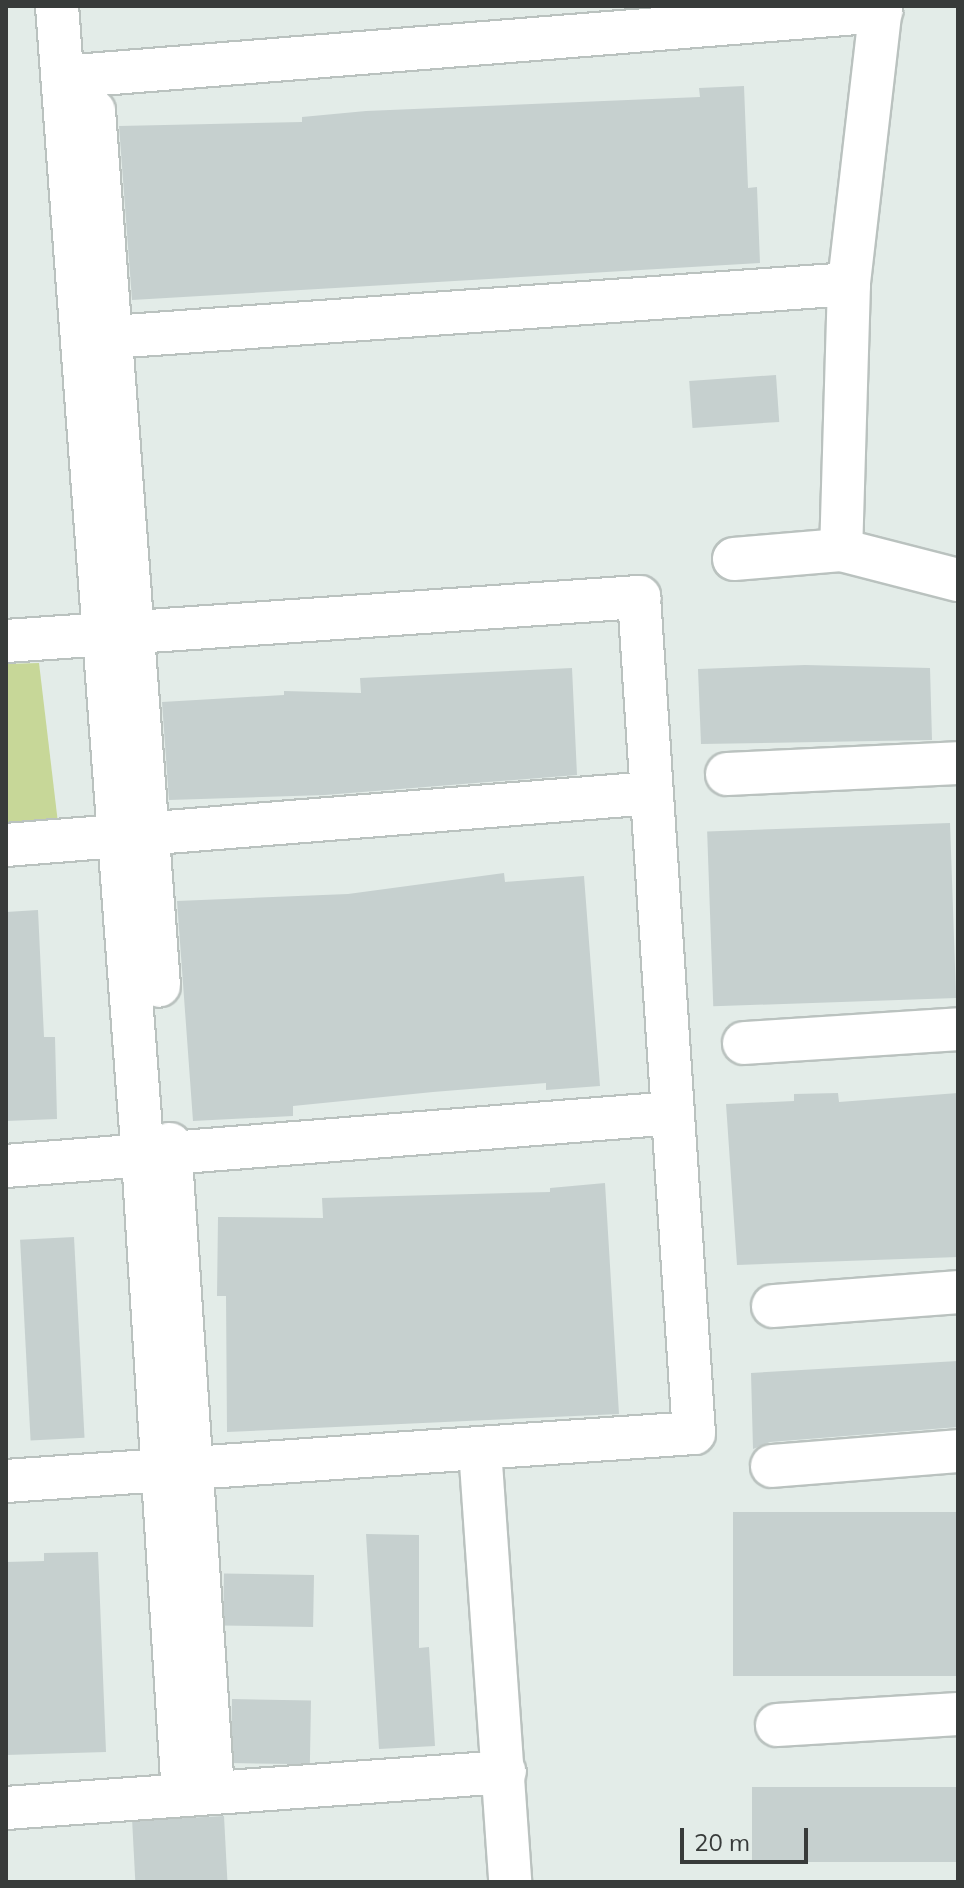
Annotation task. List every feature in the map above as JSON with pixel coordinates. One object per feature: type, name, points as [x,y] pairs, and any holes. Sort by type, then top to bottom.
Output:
[{"type":"street","points":[[57,6],[77,75],[98,338],[157,1155],[198,1794]]},
{"type":"street","points":[[77,75],[86,6]]},
{"type":"street","points":[[77,75],[881,9],[849,284],[841,550]]},
{"type":"street","points":[[98,338],[849,284]]},
{"type":"street","points":[[734,559],[841,550],[958,580]]},
{"type":"street","points":[[6,641],[639,597],[694,1433],[6,1481]]},
{"type":"street","points":[[727,774],[958,763]]},
{"type":"street","points":[[6,845],[651,793]]},
{"type":"street","points":[[744,1043],[958,1029]]},
{"type":"street","points":[[6,1166],[673,1113]]},
{"type":"street","points":[[773,1306],[958,1292]]},
{"type":"street","points":[[480,1449],[505,1772],[510,1882]]},
{"type":"street","points":[[772,1466],[958,1451]]},
{"type":"street","points":[[777,1725],[958,1714]]},
{"type":"street","points":[[6,1808],[505,1772]]},
{"type":"green space","points":[[39,663],[58,823],[6,826],[6,664]]},
{"type":"building","points":[[744,86],[748,188],[757,187],[760,263],[132,300],[119,126],[302,122],[302,117],[366,111],[700,97],[699,88]]},
{"type":"building","points":[[776,375],[779,422],[692,428],[689,381]]},
{"type":"building","points":[[805,665],[930,668],[932,740],[701,744],[698,669]]},
{"type":"building","points":[[572,668],[577,775],[325,795],[169,800],[162,702],[284,695],[284,691],[361,693],[360,678]]},
{"type":"building","points":[[950,823],[956,998],[713,1006],[707,831]]},
{"type":"building","points":[[504,873],[505,882],[584,876],[600,1086],[546,1090],[546,1083],[433,1092],[293,1106],[293,1116],[193,1121],[177,901],[348,894]]},
{"type":"building","points":[[38,910],[44,1037],[55,1037],[57,1119],[6,1121],[6,912]]},
{"type":"building","points":[[838,1093],[839,1102],[958,1093],[958,1257],[737,1265],[726,1104],[794,1101],[794,1094]]},
{"type":"building","points":[[605,1183],[619,1414],[227,1432],[226,1296],[217,1296],[218,1217],[323,1218],[322,1198],[550,1192],[550,1188]]},
{"type":"building","points":[[74,1237],[85,1438],[31,1441],[20,1240]]},
{"type":"building","points":[[958,1361],[958,1427],[770,1442],[753,1449],[751,1373]]},
{"type":"building","points":[[733,1512],[958,1512],[958,1676],[733,1676]]},
{"type":"building","points":[[366,1534],[419,1535],[419,1648],[429,1647],[435,1746],[379,1749]]},
{"type":"building","points":[[98,1552],[106,1752],[6,1755],[6,1562],[44,1561],[44,1553]]},
{"type":"building","points":[[224,1573],[314,1575],[313,1627],[223,1625]]},
{"type":"building","points":[[232,1699],[311,1700],[310,1764],[231,1763]]},
{"type":"building","points":[[752,1787],[958,1787],[958,1862],[752,1862]]},
{"type":"building","points":[[224,1816],[227,1882],[135,1882],[132,1821]]}]
